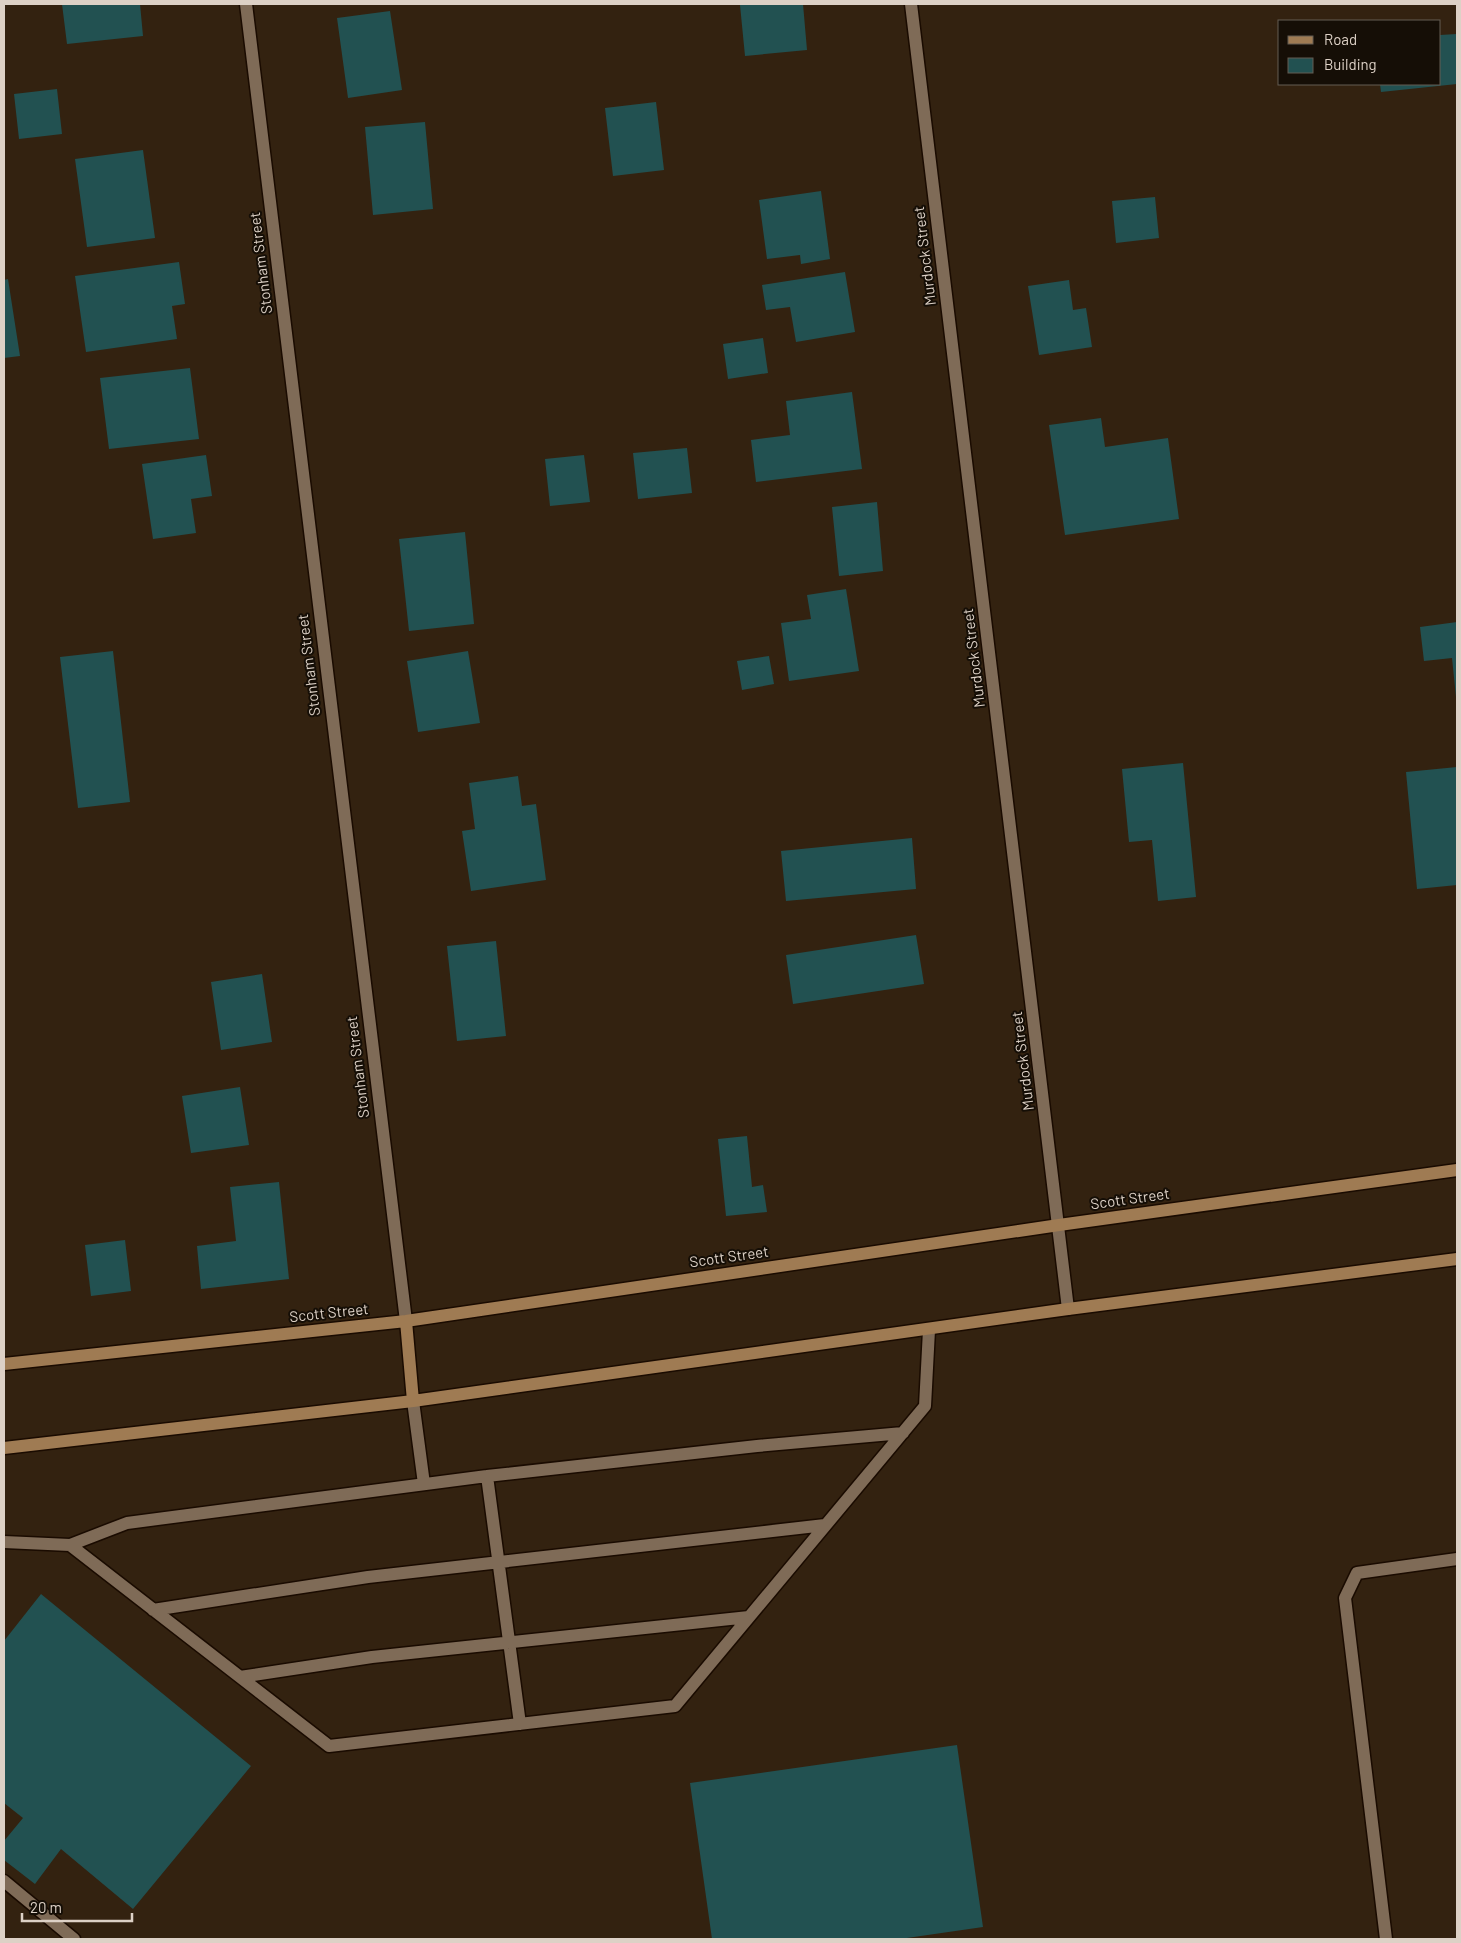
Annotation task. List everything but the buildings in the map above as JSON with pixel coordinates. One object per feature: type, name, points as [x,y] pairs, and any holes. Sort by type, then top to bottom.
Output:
[{"type":"main road","name":"Scott Street","points":[[4,1364],[406,1322],[1059,1225],[1457,1170]]},
{"type":"main road","points":[[4,1448],[413,1401],[1068,1309],[1457,1260]]},
{"type":"main road","points":[[406,1322],[413,1401]]},
{"type":"street","name":"Stonham Street","points":[[246,4],[406,1322]]},
{"type":"street","name":"Murdock Street","points":[[911,4],[1068,1309]]},
{"type":"street","points":[[70,1545],[329,1746],[675,1706],[925,1406],[929,1330]]},
{"type":"street","points":[[413,1401],[424,1484]]},
{"type":"street","points":[[4,1542],[70,1545],[127,1523],[487,1476],[757,1446],[903,1433]]},
{"type":"street","points":[[487,1476],[520,1724]]},
{"type":"street","points":[[153,1610],[368,1578],[825,1525]]},
{"type":"street","points":[[1386,1939],[1345,1598],[1357,1573],[1457,1559]]},
{"type":"street","points":[[240,1677],[372,1657],[749,1617]]},
{"type":"street","points":[[4,1881],[74,1939]]}]
